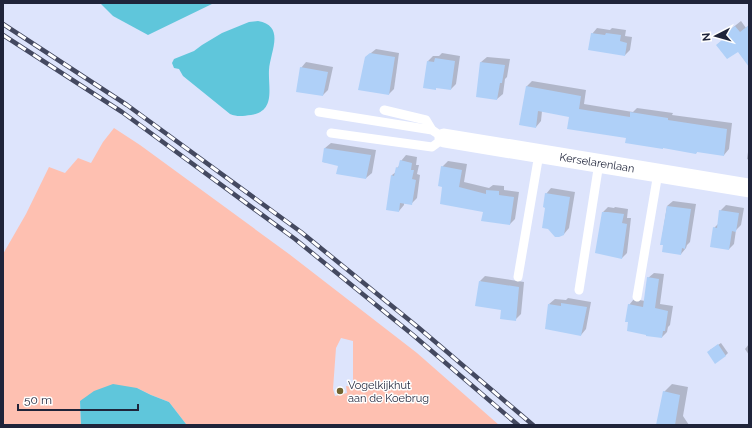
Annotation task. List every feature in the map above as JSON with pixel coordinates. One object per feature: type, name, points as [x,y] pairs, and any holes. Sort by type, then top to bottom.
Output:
[{"type":"street","name":"Kerselarenlaan","points":[[438,134],[539,154],[749,188]]},
{"type":"lane","points":[[384,110],[426,120],[438,134]]},
{"type":"lane","points":[[319,112],[438,134]]},
{"type":"lane","points":[[331,132],[432,147],[438,134]]},
{"type":"lane","points":[[518,277],[539,154]]},
{"type":"lane","points":[[579,290],[599,164]]},
{"type":"lane","points":[[637,297],[658,173]]},
{"type":"shaded area","points":[[114,128],[140,145],[289,254],[417,353],[499,425],[186,424],[169,402],[137,388],[80,401],[81,425],[3,425],[3,254],[26,214],[49,167],[65,173],[78,158],[91,163],[103,142]],"holes":[[[341,338],[353,341],[353,387],[346,386],[347,393],[335,396],[333,389],[336,348]]]},
{"type":"water","points":[[100,3],[214,3],[148,35],[113,16]]},
{"type":"water","points":[[258,21],[267,24],[272,28],[274,34],[269,70],[269,98],[264,109],[259,113],[245,116],[233,115],[183,76],[179,69],[174,68],[172,63],[174,59],[194,51],[222,33],[249,22]]},
{"type":"water","points":[[113,384],[137,388],[169,402],[186,424],[196,425],[81,425],[80,401],[94,391]]},
{"type":"building","points":[[749,25],[749,67],[738,52],[727,59],[716,45],[726,37],[724,34],[735,26],[740,32]]},
{"type":"building","points":[[591,33],[621,35],[620,41],[627,43],[625,56],[588,50]]},
{"type":"building","points":[[370,53],[395,57],[389,95],[358,90],[365,57]]},
{"type":"building","points":[[435,58],[455,61],[451,90],[423,88],[427,61],[434,62]]},
{"type":"building","points":[[480,62],[505,65],[497,100],[476,97]]},
{"type":"building","points":[[300,67],[328,72],[323,96],[296,92]]},
{"type":"building","points":[[526,86],[581,96],[579,109],[630,117],[630,112],[668,118],[668,120],[727,129],[724,156],[697,152],[696,154],[625,143],[626,138],[567,129],[569,117],[538,111],[536,128],[519,125]]},
{"type":"building","points":[[324,148],[371,155],[366,179],[336,174],[338,166],[322,162]]},
{"type":"building","points":[[400,160],[412,163],[411,170],[414,170],[412,179],[416,180],[412,205],[400,203],[399,212],[386,210],[391,175],[394,176],[396,167],[398,168]]},
{"type":"building","points":[[441,166],[462,170],[459,187],[486,194],[486,190],[499,191],[499,195],[514,197],[510,225],[481,221],[483,212],[440,204],[442,187],[438,186]]},
{"type":"building","points":[[545,193],[570,197],[564,235],[559,237],[555,237],[548,229],[542,228],[545,208],[543,207]]},
{"type":"building","points":[[667,206],[691,209],[685,249],[682,248],[681,255],[662,252],[663,245],[660,245]]},
{"type":"building","points":[[719,210],[739,213],[736,232],[732,231],[729,250],[710,247],[713,227],[717,228]]},
{"type":"building","points":[[602,212],[624,214],[622,223],[627,224],[622,259],[595,253]]},
{"type":"building","points":[[647,277],[659,279],[655,308],[668,311],[665,331],[663,331],[662,338],[627,331],[628,322],[625,322],[628,304],[643,307]]},
{"type":"building","points":[[479,281],[519,287],[516,321],[500,319],[501,310],[475,306]]},
{"type":"building","points":[[561,303],[587,307],[581,336],[545,329],[548,304],[561,306]]},
{"type":"building","points":[[718,344],[726,356],[715,364],[707,352]]},
{"type":"building","points":[[663,391],[680,395],[675,425],[656,425]]},
{"type":"railway","points":[[3,24],[127,105],[301,232],[419,328],[533,425]]},
{"type":"railway","points":[[3,35],[122,112],[295,239],[413,335],[518,425]]},
{"type":"place","name":"Vogelkijkhut aan de Koebrug","points":[[340,391]]}]
